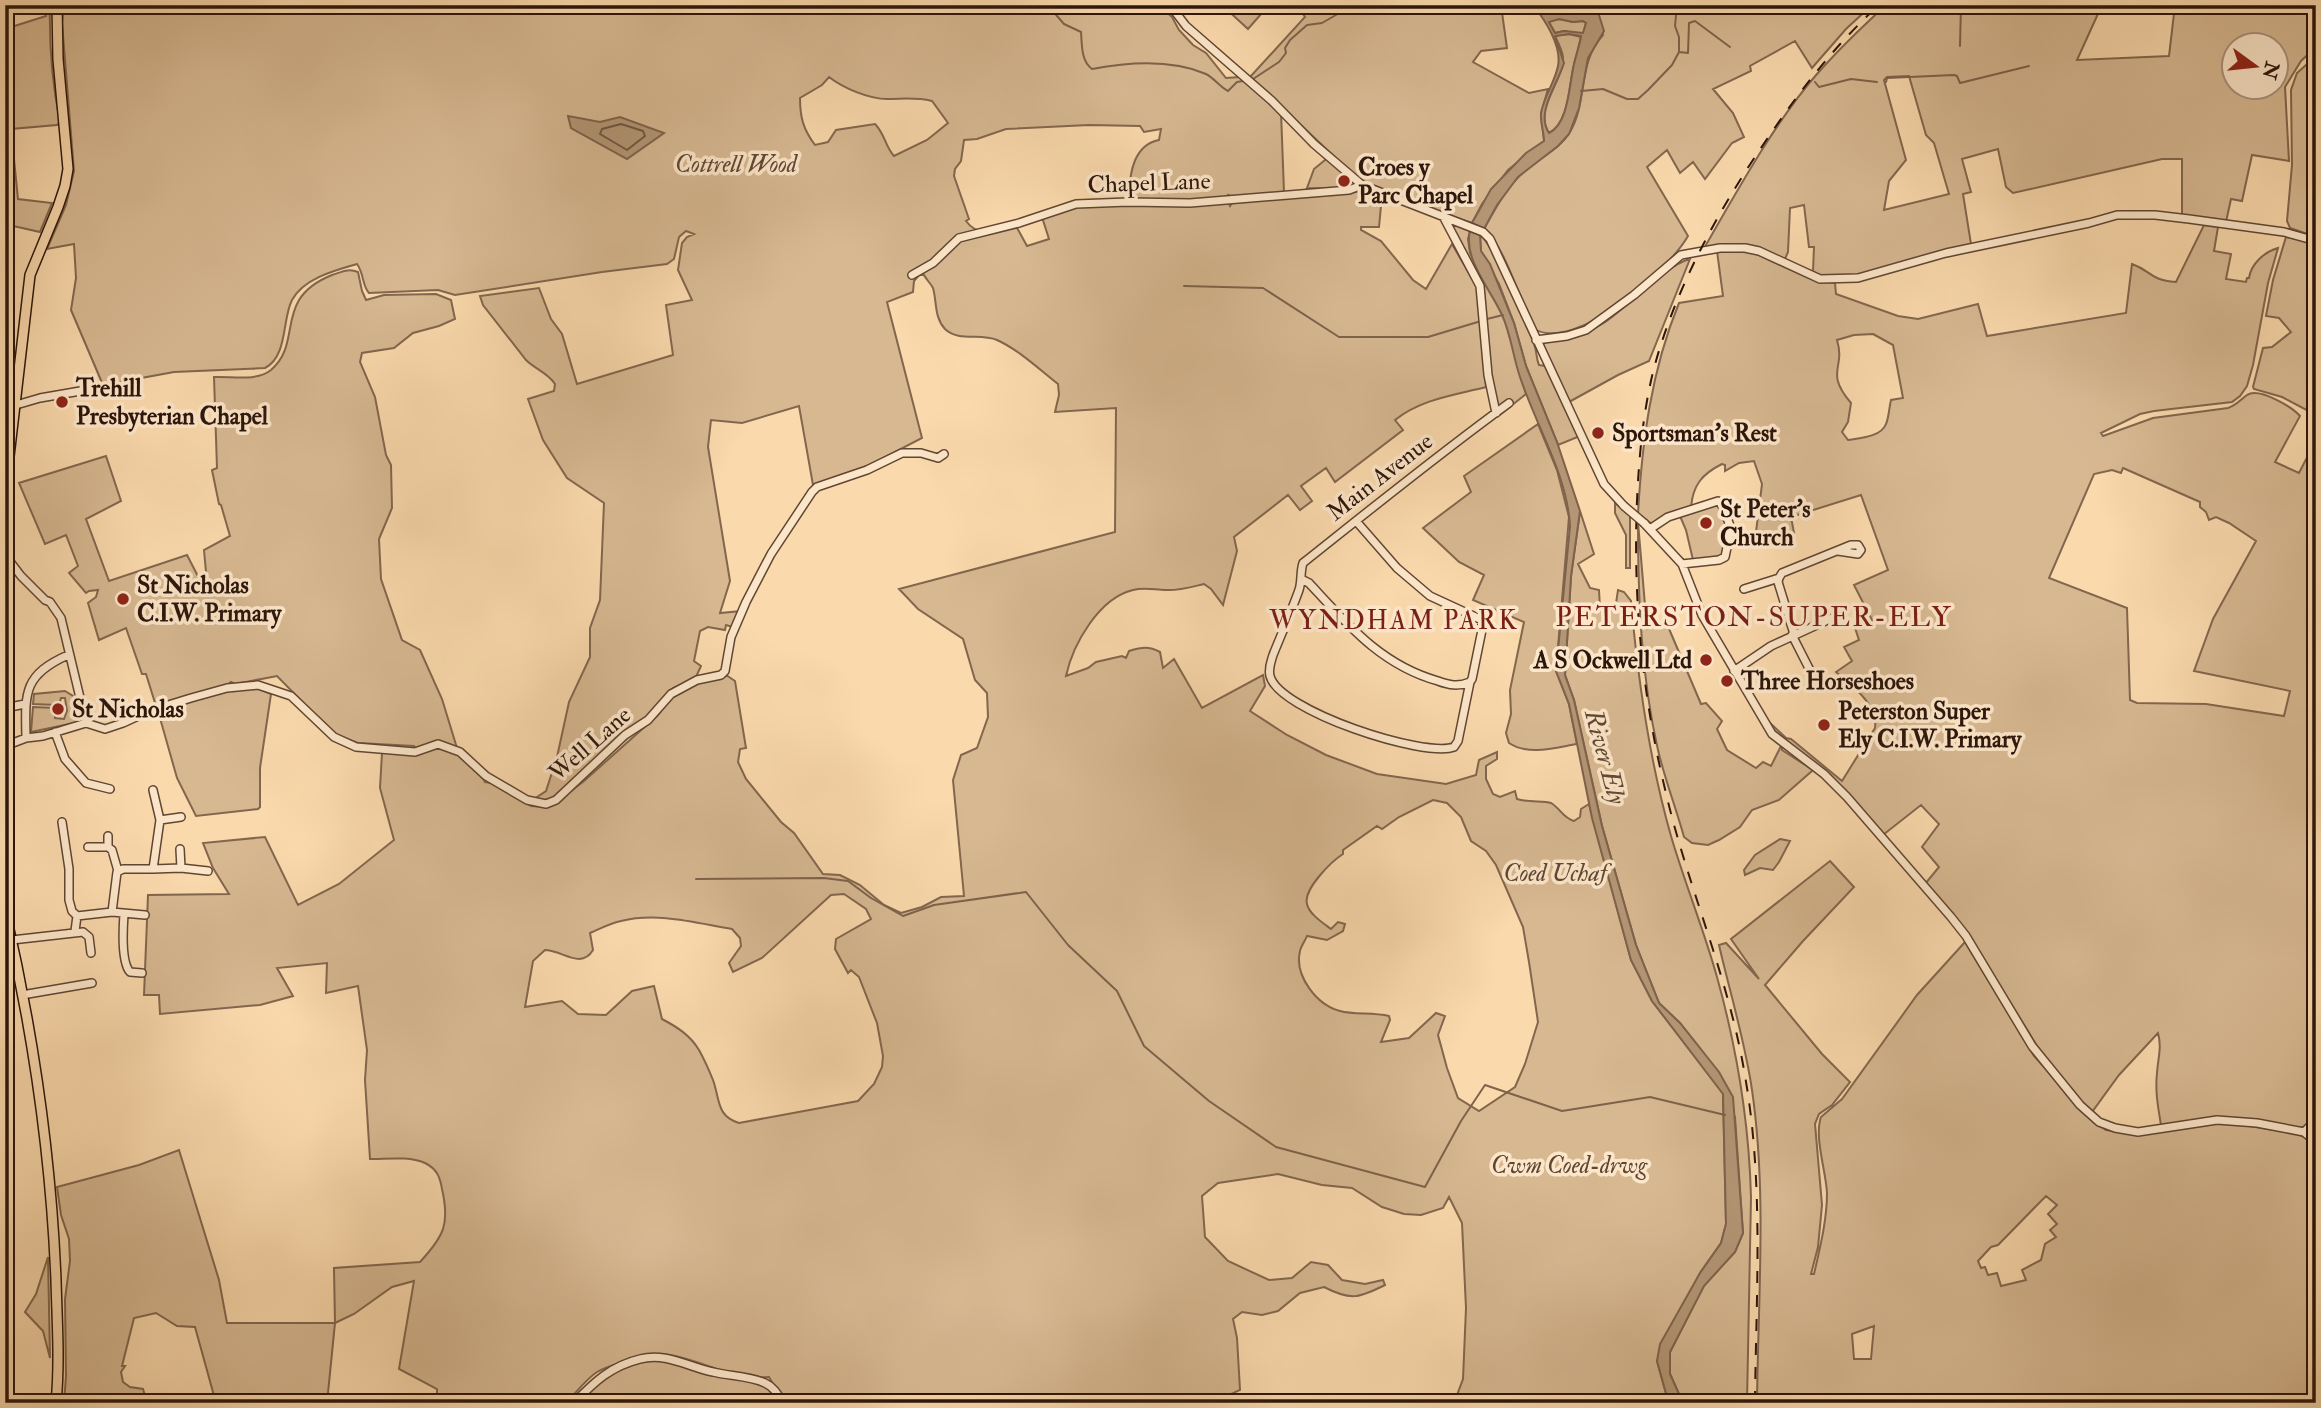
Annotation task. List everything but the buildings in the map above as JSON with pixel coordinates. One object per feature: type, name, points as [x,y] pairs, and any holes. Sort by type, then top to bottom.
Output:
[{"type":"main road","points":[[5,491],[30,275],[62,196],[68,169],[58,59],[57,5]]},
{"type":"main road","points":[[5,911],[22,995],[51,1190],[58,1353],[56,1403]]},
{"type":"street","points":[[1170,5],[1186,26],[1362,185],[1470,226],[1490,239],[1604,484],[1682,564],[1702,615],[1773,734],[1824,774],[1847,797],[1959,926],[2032,1046],[2080,1105],[2099,1122],[2138,1132],[2217,1120],[2257,1123],[2304,1132],[2316,1142]]},
{"type":"street","name":"Chapel Lane","points":[[912,275],[933,262],[959,238],[1019,223],[1076,204],[1190,203],[1349,190],[1362,185]]},
{"type":"street","points":[[1536,340],[1567,336],[1586,330],[1634,295],[1681,255],[1720,248],[1745,247],[1759,251],[1820,279],[1858,278],[1945,253],[2117,215],[2155,215],[2189,219],[2284,232],[2316,241]]},
{"type":"street","points":[[1443,216],[1480,286],[1488,375],[1496,413]]},
{"type":"street","points":[[16,405],[115,384]]},
{"type":"street","name":"Main Avenue","points":[[1470,682],[1458,741],[1454,747],[1443,750],[1350,728],[1316,714],[1273,683],[1269,667],[1301,579],[1303,563],[1509,403]]},
{"type":"street","name":"Well Lane","points":[[5,746],[86,723],[105,729],[191,698],[227,688],[258,685],[292,695],[334,737],[356,747],[415,752],[438,744],[460,752],[486,776],[527,800],[546,804],[556,800],[625,735],[648,720],[671,694],[697,680],[721,675],[731,636],[771,554],[817,487],[867,470],[902,453],[921,453],[935,458],[944,454]]},
{"type":"street","points":[[1647,526],[1718,501],[1721,503],[1731,528],[1725,557],[1682,564]]},
{"type":"street","points":[[1301,579],[1309,583],[1365,640],[1394,664],[1449,685],[1457,686],[1470,682],[1482,620],[1430,596],[1396,568],[1356,521]]},
{"type":"street","points":[[1816,682],[1793,635],[1778,582],[1782,573],[1838,551]]},
{"type":"street","points":[[5,555],[21,576],[57,612],[65,634],[86,723]]},
{"type":"street","points":[[1744,589],[1779,578]]},
{"type":"street","points":[[1734,671],[1793,635],[1832,618]]},
{"type":"street","points":[[26,738],[25,704],[36,674],[50,663],[68,655]]},
{"type":"street","points":[[5,708],[25,704]]},
{"type":"street","points":[[55,732],[65,759],[86,783],[110,789]]},
{"type":"street","points":[[153,790],[160,820],[153,869]]},
{"type":"street","points":[[160,820],[181,817]]},
{"type":"street","points":[[62,822],[69,869],[69,900],[77,916],[75,931]]},
{"type":"street","points":[[108,836],[108,847]]},
{"type":"street","points":[[89,847],[108,847],[114,852],[118,871]]},
{"type":"street","points":[[180,849],[181,868]]},
{"type":"street","points":[[118,871],[181,868],[208,871]]},
{"type":"street","points":[[112,912],[114,877],[118,871]]},
{"type":"street","points":[[77,916],[112,912],[145,915]]},
{"type":"street","points":[[124,914],[126,967],[130,972],[142,973]]},
{"type":"street","points":[[12,940],[56,936],[75,931],[87,934],[90,953]]},
{"type":"street","points":[[22,995],[92,982]]},
{"type":"street","points":[[2304,1132],[2316,1120]]},
{"type":"street","points":[[574,1403],[596,1380],[611,1370],[640,1359],[662,1357],[709,1371],[759,1380],[774,1389],[783,1403]]},
{"type":"green space","points":[[45,5],[50,5],[52,64],[60,122],[57,125],[11,129],[18,199],[52,203],[40,232],[13,226],[11,196],[5,197],[5,29],[46,16]]},
{"type":"green space","points":[[64,5],[1159,5],[1172,17],[1179,30],[1193,45],[1206,53],[1226,78],[1240,77],[1281,112],[1284,192],[1234,197],[1228,195],[1187,201],[1137,200],[1129,193],[1132,168],[1144,147],[1159,140],[1161,129],[1144,132],[1140,126],[1089,125],[1006,129],[977,139],[964,140],[961,161],[954,176],[969,219],[966,221],[971,227],[989,232],[1016,226],[1027,246],[1049,239],[1042,217],[1076,205],[1228,202],[1230,206],[1233,202],[1365,191],[1382,195],[1379,227],[1361,227],[1361,230],[1381,241],[1413,280],[1426,289],[1452,244],[1477,287],[1486,387],[1439,399],[1405,413],[1395,420],[1403,430],[1335,482],[1326,468],[1301,486],[1312,501],[1300,510],[1288,495],[1234,537],[1237,551],[1223,605],[1204,584],[1175,590],[1137,589],[1109,602],[1081,637],[1066,676],[1096,662],[1122,656],[1126,658],[1129,651],[1152,649],[1160,652],[1163,668],[1174,659],[1202,708],[1263,675],[1265,686],[1250,711],[1287,735],[1326,755],[1377,774],[1446,784],[1476,775],[1479,760],[1497,752],[1497,759],[1486,766],[1486,779],[1493,794],[1500,797],[1515,791],[1517,799],[1551,803],[1574,821],[1580,817],[1581,809],[1589,804],[1631,960],[1652,1001],[1723,1093],[1726,1224],[1721,1243],[1700,1273],[1657,1361],[1667,1397],[1672,1403],[1454,1403],[1463,1379],[1466,1308],[1462,1223],[1449,1197],[1443,1208],[1421,1215],[1404,1214],[1382,1207],[1352,1188],[1322,1185],[1278,1174],[1218,1183],[1202,1196],[1205,1237],[1228,1261],[1269,1280],[1292,1278],[1311,1262],[1328,1265],[1342,1280],[1365,1284],[1383,1280],[1385,1285],[1355,1296],[1324,1287],[1300,1293],[1278,1311],[1262,1315],[1242,1312],[1233,1319],[1237,1338],[1240,1390],[1212,1403],[784,1403],[769,1377],[743,1376],[663,1355],[633,1360],[597,1372],[566,1403],[441,1403],[443,1396],[437,1395],[437,1389],[399,1369],[414,1281],[392,1287],[354,1314],[335,1323],[334,1268],[420,1262],[440,1237],[445,1221],[441,1185],[432,1168],[412,1159],[370,1159],[365,1080],[367,1050],[358,986],[326,993],[327,963],[277,968],[293,996],[260,1005],[160,1014],[159,995],[144,995],[148,895],[229,894],[213,868],[203,843],[265,837],[298,905],[339,884],[394,840],[380,788],[382,753],[419,753],[414,746],[358,743],[334,734],[277,676],[235,684],[231,682],[226,686],[156,706],[146,674],[142,674],[126,628],[99,640],[88,603],[96,597],[98,590],[86,593],[69,573],[78,566],[66,535],[45,544],[19,483],[106,456],[121,501],[86,519],[109,581],[187,555],[203,586],[207,583],[204,550],[230,536],[219,504],[212,470],[217,468],[214,377],[251,377],[271,370],[281,359],[295,308],[302,296],[314,285],[332,275],[351,270],[358,272],[366,300],[384,295],[436,294],[451,300],[455,319],[413,333],[394,348],[362,353],[360,362],[375,397],[386,455],[391,465],[392,508],[379,539],[381,579],[402,640],[420,650],[442,699],[457,748],[485,782],[497,784],[531,806],[546,807],[584,781],[658,715],[683,688],[703,681],[721,679],[726,675],[735,681],[746,748],[740,749],[738,762],[746,779],[781,822],[794,833],[823,874],[840,875],[860,885],[884,905],[901,913],[922,907],[941,897],[964,896],[953,780],[961,755],[977,748],[988,717],[987,693],[975,680],[963,639],[918,609],[899,589],[1115,532],[1116,408],[1055,412],[1059,395],[1058,384],[1021,354],[997,340],[950,333],[941,324],[937,314],[933,288],[924,275],[919,275],[914,281],[913,292],[887,302],[922,438],[870,465],[813,485],[799,406],[742,423],[711,420],[708,447],[730,581],[720,613],[742,611],[733,627],[726,625],[725,630],[708,627],[700,631],[694,661],[701,666],[695,679],[673,688],[657,709],[556,798],[548,802],[534,799],[546,791],[557,757],[569,702],[590,657],[590,628],[600,600],[604,503],[567,478],[543,440],[528,399],[554,391],[555,384],[526,360],[483,305],[480,296],[539,288],[551,319],[562,334],[577,384],[673,355],[666,305],[692,300],[678,270],[682,243],[694,234],[686,231],[679,237],[674,259],[667,264],[455,295],[438,290],[369,293],[357,264],[321,276],[297,292],[289,308],[278,355],[265,368],[174,372],[103,385],[71,310],[76,278],[74,244],[47,249],[66,205],[74,171],[62,23]],"holes":[[[829,77],[849,89],[872,97],[932,101],[948,123],[927,140],[894,156],[875,124],[836,130],[828,142],[815,145],[803,123],[800,98],[822,85]],[[1433,800],[1447,803],[1461,817],[1471,841],[1486,851],[1496,865],[1523,927],[1538,1022],[1515,1087],[1479,1111],[1458,1098],[1447,1068],[1438,1035],[1445,1016],[1436,1013],[1409,1038],[1381,1042],[1390,1020],[1389,1016],[1331,1008],[1309,988],[1300,970],[1300,951],[1307,936],[1327,940],[1343,931],[1345,924],[1338,922],[1331,929],[1310,911],[1307,898],[1314,883],[1343,854],[1343,850],[1377,826],[1382,829]],[[844,894],[866,909],[871,919],[836,939],[835,949],[848,973],[851,970],[859,977],[877,1023],[883,1056],[882,1067],[874,1084],[858,1101],[739,1123],[732,1120],[720,1106],[713,1080],[692,1040],[662,1019],[654,986],[632,991],[606,1015],[578,1014],[562,1001],[525,1007],[533,961],[545,950],[577,959],[588,956],[593,950],[590,933],[613,923],[663,918],[732,929],[740,938],[741,946],[729,963],[733,972],[762,958],[831,895]]]},
{"type":"green space","points":[[1222,5],[1269,5],[1248,29]]},
{"type":"green space","points":[[1297,5],[1501,5],[1507,48],[1481,51],[1473,62],[1529,93],[1548,89],[1541,114],[1544,141],[1508,170],[1482,204],[1472,223],[1401,199],[1358,179],[1250,77],[1305,17]]},
{"type":"green space","points":[[1592,5],[1872,5],[1846,29],[1812,68],[1795,41],[1750,66],[1751,71],[1713,89],[1733,113],[1744,137],[1732,143],[1705,179],[1693,162],[1680,173],[1667,150],[1647,167],[1688,236],[1661,269],[1619,305],[1573,330],[1552,333],[1534,329],[1506,261],[1484,229],[1513,184],[1561,143],[1576,120],[1589,58],[1603,35]]},
{"type":"green space","points":[[1886,5],[2102,5],[2077,60],[2169,56],[2175,5],[2316,5],[2316,47],[2301,61],[2290,79],[2290,32],[2220,32],[2220,102],[2286,102],[2289,161],[2252,155],[2242,201],[2231,199],[2226,222],[2182,215],[2182,159],[2162,159],[2013,193],[2006,187],[1998,149],[1962,159],[1971,192],[1963,194],[1971,244],[1861,275],[1822,276],[1813,271],[1814,247],[1809,247],[1804,205],[1790,208],[1788,252],[1785,259],[1762,250],[1703,250],[1756,159],[1786,114],[1801,93],[1851,38]],"holes":[[[1909,76],[1926,135],[1934,143],[1949,194],[1884,210],[1889,181],[1906,160],[1884,80],[1887,77]]]},
{"type":"green space","points":[[1548,21],[1583,21],[1586,23],[1583,34],[1564,31],[1555,33]]},
{"type":"green space","points":[[1569,34],[1581,37],[1564,114],[1549,133],[1545,114],[1563,57],[1555,36]]},
{"type":"green space","points":[[2316,56],[2316,237],[2290,228],[2287,221],[2292,165],[2291,90],[2297,73]]},
{"type":"green space","points":[[1326,156],[1348,176],[1340,180],[1344,189],[1307,188],[1314,169]]},
{"type":"green space","points":[[1449,223],[1455,223],[1470,231],[1470,253],[1504,317],[1526,394],[1501,414],[1492,394],[1482,284]]},
{"type":"green space","points":[[2204,225],[2218,227],[2214,251],[2231,254],[2226,279],[2246,282],[2259,259],[2278,248],[2247,386],[2232,402],[2140,414],[2101,433],[2103,436],[2153,418],[2228,408],[2252,393],[2275,399],[2300,416],[2275,462],[2299,473],[2316,440],[2316,1117],[2305,1127],[2291,1128],[2260,1121],[2161,1125],[2156,1086],[2160,1048],[2158,1033],[2119,1075],[2092,1112],[2085,1107],[2037,1046],[1967,932],[1925,884],[1939,867],[1922,847],[1939,824],[1921,805],[1883,835],[1855,803],[1774,732],[1767,720],[1842,781],[1875,728],[1875,719],[1868,703],[1836,672],[1852,661],[1844,647],[1859,640],[1855,628],[1872,620],[1854,585],[1888,570],[1861,495],[1791,517],[1794,533],[1755,540],[1762,484],[1754,461],[1739,463],[1725,471],[1725,465],[1722,464],[1709,472],[1696,486],[1691,507],[1652,524],[1638,514],[1645,434],[1661,355],[1679,303],[1723,296],[1717,251],[1752,252],[1821,281],[1835,283],[1836,294],[1898,316],[1918,319],[1978,304],[1987,336],[2126,313],[2132,264],[2155,277],[2176,282]],"holes":[[[1873,334],[1893,345],[1903,398],[1891,400],[1887,421],[1880,432],[1848,440],[1842,432],[1848,422],[1851,403],[1837,377],[1837,340],[1854,335]],[[2123,468],[2200,502],[2200,507],[2209,520],[2216,517],[2256,541],[2213,619],[2194,671],[2290,691],[2284,716],[2206,704],[2137,703],[2130,700],[2127,608],[2049,578],[2094,474],[2112,470],[2121,473]]]},
{"type":"green space","points":[[1480,235],[1493,253],[1518,304],[1531,334],[1539,365],[1546,366],[1580,436],[1558,445],[1526,366],[1499,284],[1481,251]]},
{"type":"green space","points":[[2286,237],[2316,243],[2316,415],[2282,397],[2253,387],[2263,348],[2272,347],[2291,332],[2279,318],[2266,316]]},
{"type":"green space","points":[[1690,259],[1649,361],[1569,402],[1543,347],[1544,343],[1602,324],[1658,278]]},
{"type":"green space","points":[[1538,424],[1557,470],[1569,517],[1556,671],[1569,704],[1577,744],[1533,750],[1509,743],[1506,733],[1511,714],[1510,690],[1524,622],[1473,600],[1484,575],[1459,562],[1423,528],[1471,492],[1464,476]]},
{"type":"green space","points":[[1615,503],[1630,515],[1630,568],[1626,568],[1626,535],[1615,513]]},
{"type":"green space","points":[[1716,504],[1726,522],[1722,556],[1693,560],[1680,516]]},
{"type":"green space","points":[[1580,511],[1594,554],[1578,564],[1590,588],[1599,590],[1600,608],[1615,610],[1618,590],[1624,592],[1631,601],[1641,690],[1656,778],[1682,872],[1717,977],[1736,1058],[1745,1113],[1751,1197],[1747,1403],[1683,1403],[1670,1374],[1670,1352],[1704,1285],[1735,1252],[1743,1233],[1735,1117],[1702,1051],[1680,1023],[1659,1003],[1636,945],[1602,826],[1574,700],[1565,675],[1571,576]]},
{"type":"green space","points":[[1638,522],[1647,629],[1667,624],[1701,704],[1706,703],[1722,721],[1717,729],[1727,750],[1756,768],[1763,762],[1771,766],[1782,744],[1782,750],[1813,770],[1779,800],[1752,810],[1740,827],[1708,845],[1692,843],[1684,837],[1658,750],[1642,637]]},
{"type":"green space","points":[[253,686],[271,694],[260,768],[260,807],[196,816],[177,778],[158,711],[240,687]]},
{"type":"green space","points":[[65,691],[73,696],[79,722],[31,732],[33,707],[56,708],[55,718],[64,719],[67,711],[65,698],[61,698],[59,705],[33,704],[34,694]]},
{"type":"green space","points":[[1780,839],[1790,841],[1773,870],[1760,868],[1745,875],[1744,870],[1755,855]]},
{"type":"green space","points":[[1830,861],[1854,887],[1765,985],[1822,1054],[1850,1082],[1832,1105],[1819,1114],[1815,1124],[1822,1205],[1818,1247],[1811,1274],[1814,1274],[1819,1254],[1827,1203],[1819,1134],[1821,1117],[1842,1099],[1917,995],[1965,942],[2034,1056],[2093,1121],[2106,1130],[2137,1134],[2232,1123],[2298,1134],[2316,1144],[2316,1241],[2312,1251],[2316,1251],[2316,1403],[1757,1403],[1760,1207],[1757,1129],[1745,1053],[1719,945],[1726,943],[1759,979],[1731,939]],"holes":[[[2046,1196],[2057,1205],[2048,1214],[2057,1224],[2050,1230],[2056,1237],[2045,1244],[2041,1260],[2022,1270],[2026,1280],[2001,1286],[1997,1273],[1988,1275],[1985,1267],[1981,1268],[1978,1261],[1991,1247],[1998,1245]],[[1874,1326],[1871,1359],[1854,1359],[1852,1334]]]},
{"type":"green space","points":[[179,1150],[219,1280],[227,1323],[335,1323],[327,1403],[216,1403],[195,1327],[177,1326],[156,1313],[134,1318],[122,1366],[125,1366],[121,1372],[123,1382],[130,1387],[143,1389],[147,1403],[64,1403],[65,1299],[70,1261],[69,1239],[61,1215],[57,1187],[139,1165]]},
{"type":"green space","points":[[48,1257],[50,1358],[43,1331],[25,1312],[36,1294]]},
{"type":"green space","points":[[654,1360],[669,1361],[768,1387],[779,1403],[576,1403],[611,1375]]},
{"type":"water","points":[[1533,5],[1592,5],[1598,12],[1604,31],[1588,58],[1579,108],[1569,134],[1518,177],[1497,205],[1484,229],[1472,223],[1491,189],[1526,153],[1544,141],[1541,113],[1557,72],[1559,58],[1552,34]],"holes":[[[1559,19],[1583,21],[1586,23],[1583,33],[1555,33],[1549,22]],[[1555,36],[1581,36],[1564,114],[1549,133],[1545,125],[1546,107],[1564,63]]]},
{"type":"water","points":[[568,116],[600,122],[620,117],[664,133],[627,159],[571,128]]},
{"type":"water","points":[[1470,231],[1480,235],[1481,251],[1490,264],[1514,323],[1526,366],[1557,442],[1580,511],[1571,576],[1565,675],[1574,700],[1602,826],[1636,945],[1659,1003],[1680,1023],[1719,1072],[1733,1097],[1743,1233],[1735,1252],[1704,1286],[1670,1352],[1670,1374],[1683,1403],[1672,1403],[1667,1397],[1657,1361],[1660,1344],[1700,1273],[1721,1243],[1726,1224],[1723,1094],[1652,1001],[1631,960],[1592,818],[1569,704],[1556,671],[1570,526],[1568,507],[1557,469],[1520,377],[1505,322],[1470,252]]},
{"type":"waterway","points":[[1034,5],[1040,9],[1051,9],[1064,24],[1081,32],[1084,57],[1092,69],[1135,64],[1179,66],[1206,74],[1228,91],[1237,82],[1243,81]]},
{"type":"waterway","points":[[1253,79],[1279,62],[1286,53],[1285,48],[1290,40],[1307,25],[1322,23],[1348,8],[1375,5]]},
{"type":"waterway","points":[[1581,91],[1603,89],[1627,99],[1638,99],[1672,65],[1679,52],[1679,37],[1675,26],[1677,5]]},
{"type":"waterway","points":[[1960,46],[1961,5]]},
{"type":"waterway","points":[[1679,52],[1688,53],[1689,23],[1695,21],[1730,47]]},
{"type":"waterway","points":[[1886,82],[1887,78],[1954,75],[1960,83],[2029,66]]},
{"type":"waterway","points":[[1815,82],[1819,87],[1851,79],[1877,82]]},
{"type":"waterway","points":[[1184,286],[1263,288],[1339,337],[1428,337],[1481,321]]},
{"type":"waterway","points":[[1487,319],[1503,315]]},
{"type":"waterway","points":[[696,879],[824,878],[848,881],[903,916],[934,905],[1026,892],[1068,945],[1117,991],[1144,1046],[1209,1101],[1276,1147],[1425,1187],[1461,1121],[1485,1085],[1562,1111],[1650,1097],[1725,1115]]},
{"type":"railway","points":[[1755,1403],[1758,1239],[1751,1116],[1729,1003],[1674,825],[1650,718],[1636,574],[1640,451],[1650,385],[1663,338],[1686,279],[1715,222],[1748,168],[1804,87],[1832,53],[1879,5]]},
{"type":"place","name":"Croes y Parc Chapel","points":[[1344,181]]},
{"type":"place","name":"Trehill Presbyterian Chapel","points":[[62,402]]},
{"type":"place","name":"Sportsman's Rest","points":[[1598,433]]},
{"type":"place","name":"St Peter's Church","points":[[1706,523]]},
{"type":"place","name":"St Nicholas C.I.W. Primary","points":[[123,599]]},
{"type":"place","name":"A S Ockwell Ltd","points":[[1706,660]]},
{"type":"place","name":"Three Horseshoes","points":[[1727,681]]},
{"type":"place","name":"St Nicholas","points":[[58,709]]},
{"type":"place","name":"Peterston Super Ely C.I.W. Primary","points":[[1824,725]]},
{"type":"district","name":"PETERSTON-SUPER-ELY","points":[[1754,617]]},
{"type":"district","name":"WYNDHAM PARK","points":[[1394,621]]},
{"type":"park label","name":"Cottrell Wood","points":[[736,164]]},
{"type":"park label","name":"Coed Uchaf","points":[[1555,873]]},
{"type":"park label","name":"Cwm Coed-drwg","points":[[1569,1165]]},
{"type":"water label","name":"River Ely","points":[[1605,757]]}]
